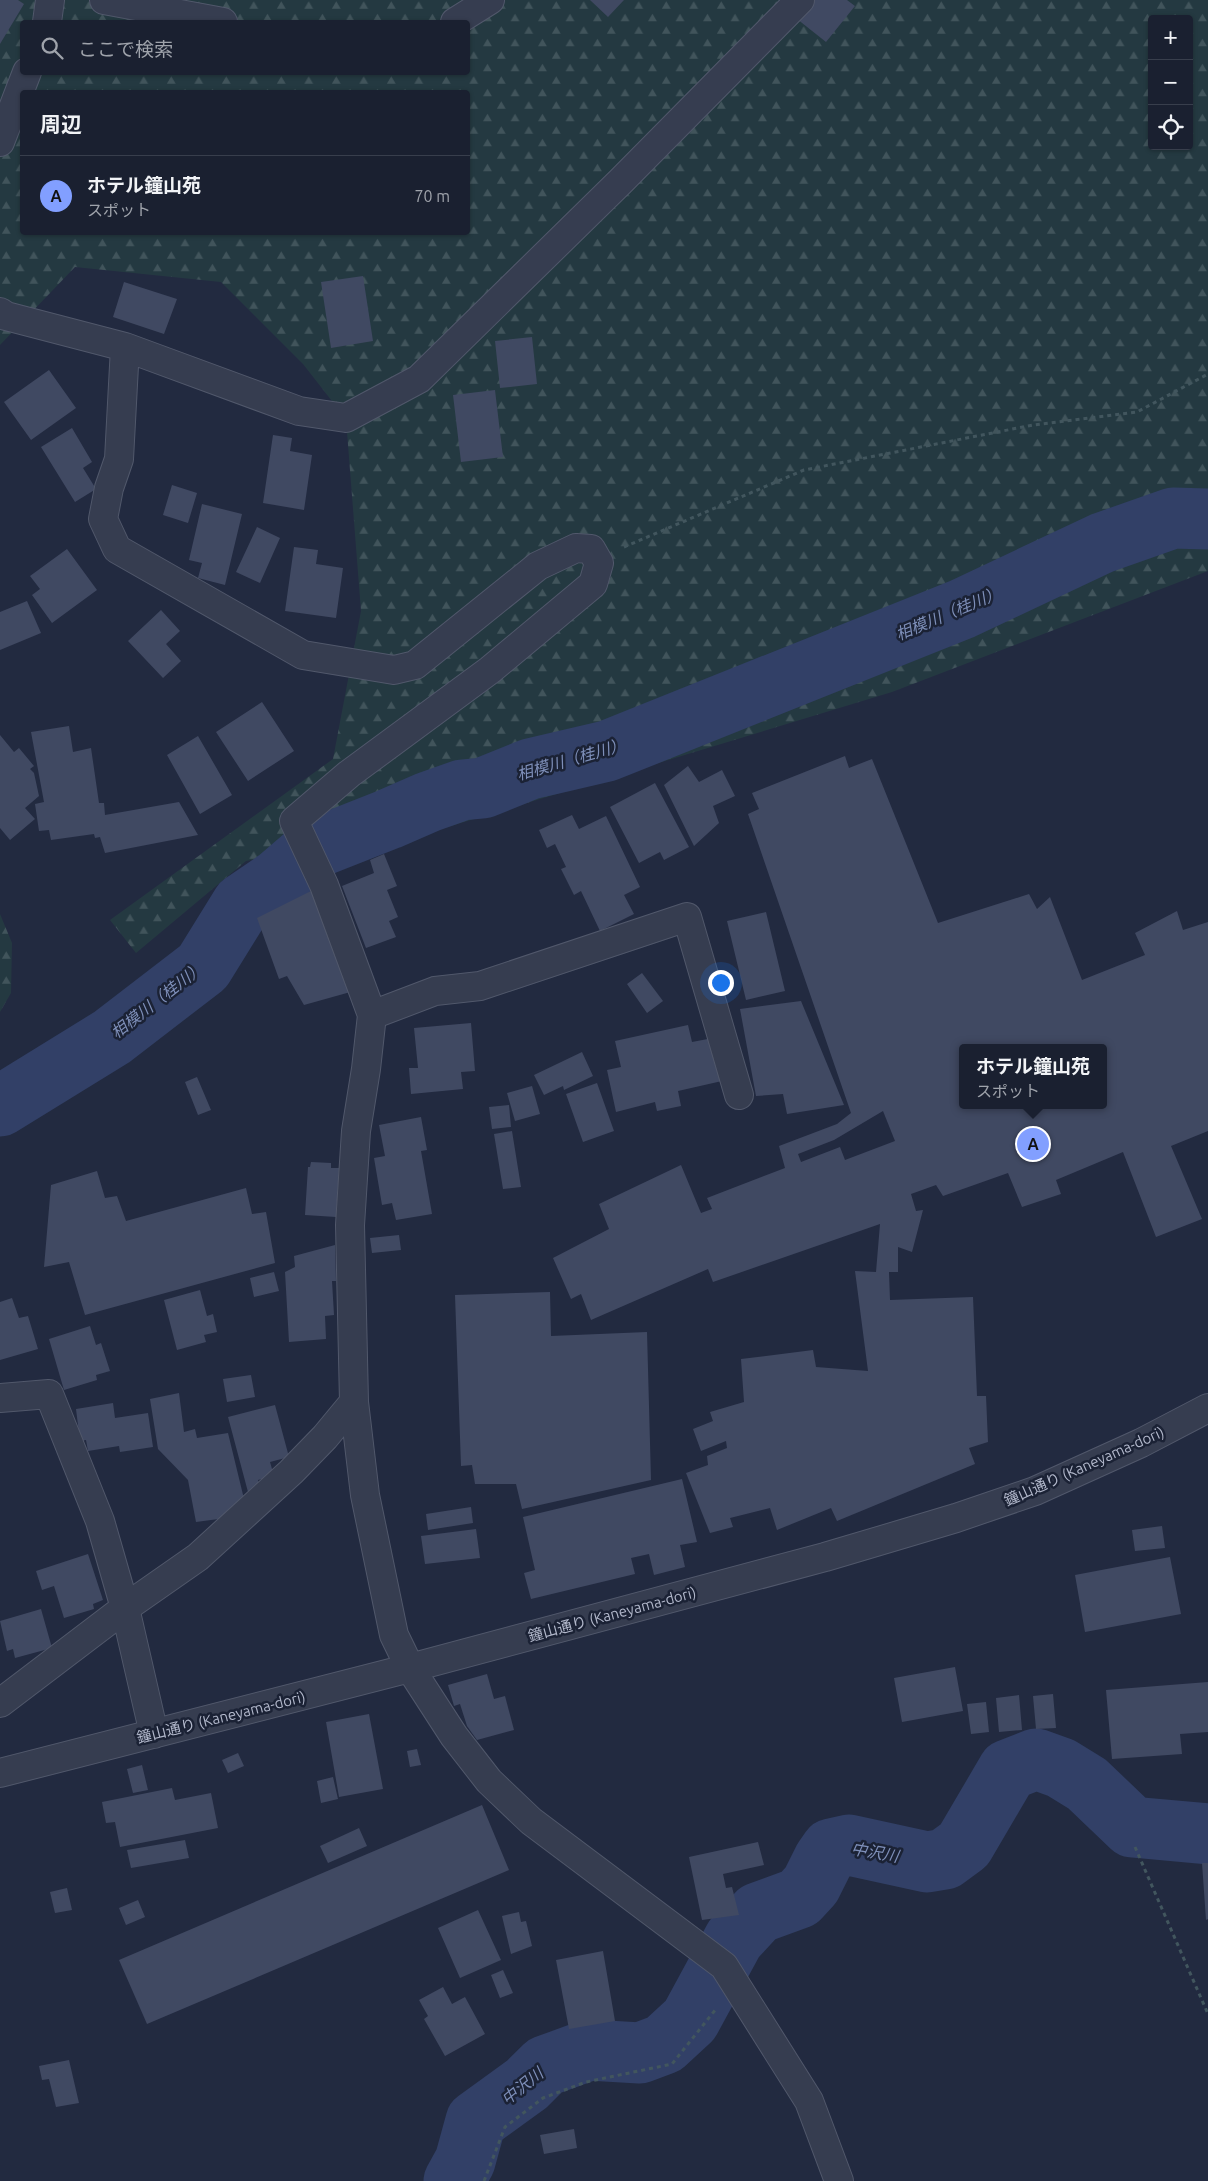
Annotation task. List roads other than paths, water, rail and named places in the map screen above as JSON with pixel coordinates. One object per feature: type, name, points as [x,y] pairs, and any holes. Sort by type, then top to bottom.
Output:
[{"type":"street","points":[[47,20],[50,0]]},
{"type":"street","points":[[104,0],[212,20]]},
{"type":"street","points":[[458,20],[490,0]]},
{"type":"street","points":[[0,312],[6,316],[125,347],[300,411],[346,418],[419,379],[621,181],[800,0]]},
{"type":"street","points":[[20,90],[26,75]]},
{"type":"street","points":[[0,142],[20,90]]},
{"type":"street","points":[[125,347],[119,459],[109,488],[103,519],[117,549],[303,655],[394,670],[416,665],[538,566],[576,548],[591,550],[598,563],[594,584],[490,670],[349,774],[294,821],[324,885],[372,1015],[356,1131],[350,1225],[354,1402],[365,1495],[394,1635],[410,1668],[454,1736],[489,1781],[531,1821],[724,1966],[809,2101],[840,2181]]},
{"type":"street","points":[[372,1015],[435,991],[480,986],[687,917],[739,1095]]},
{"type":"street","points":[[0,1398],[49,1394],[100,1521],[125,1608],[154,1734]]},
{"type":"street","points":[[0,1703],[125,1608],[198,1557],[268,1494],[325,1437],[354,1402]]},
{"type":"street","name":"鐘山通り (Kaneyama-dori)","points":[[0,1773],[410,1668],[826,1557],[956,1518],[1035,1490],[1141,1443],[1208,1408]]},
{"type":"waterway","name":"相模川（桂川）","points":[[0,1106],[112,1037],[203,967],[242,904],[277,880],[313,849],[462,790],[483,788],[530,769],[607,751],[962,609],[1102,543],[1173,518],[1208,519]]},
{"type":"waterway","name":"中沢川","points":[[454,2181],[465,2161],[476,2121],[527,2084],[545,2066],[589,2050],[640,2053],[664,2044],[690,2020],[734,1939],[758,1913],[799,1898],[811,1885],[831,1849],[849,1845],[927,1862],[945,1859],[964,1845],[1008,1770],[1036,1759],[1061,1768],[1087,1784],[1132,1827],[1208,1834]]},
{"type":"place","name":"ホテル鐘山苑","points":[[1033,1144]]}]
